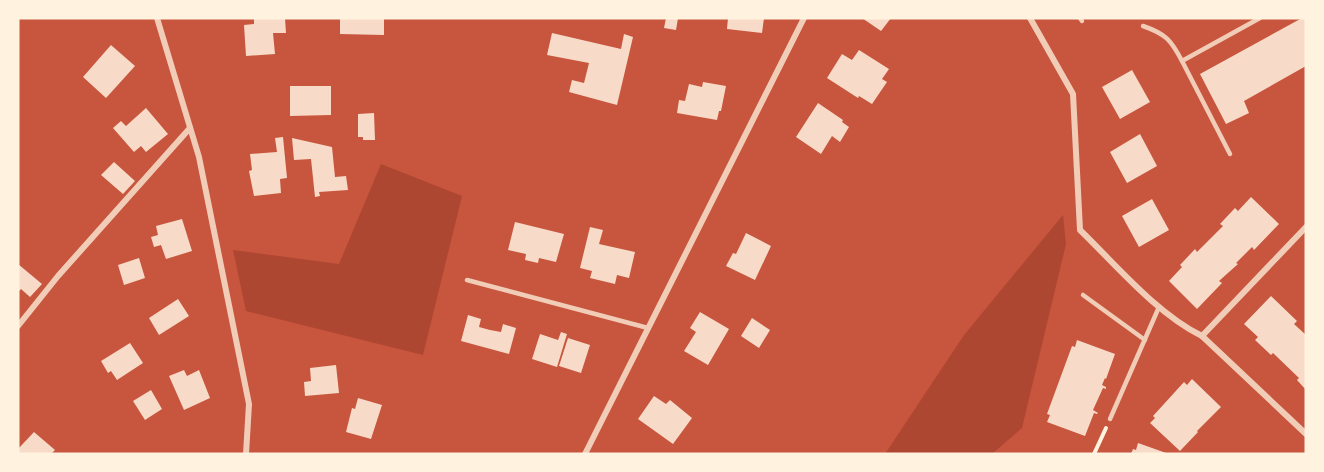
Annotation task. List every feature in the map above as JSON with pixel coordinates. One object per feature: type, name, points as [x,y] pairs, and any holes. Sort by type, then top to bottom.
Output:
[{"type":"street","points":[[157,18],[199,157],[249,404],[246,454]]},
{"type":"street","points":[[585,454],[804,18]]},
{"type":"street","points":[[1030,18],[1073,94],[1080,231],[1159,307],[1185,328],[1202,336],[1306,434]]},
{"type":"street","points":[[18,326],[58,276],[190,128]]},
{"type":"street","points":[[1202,336],[1306,227]]},
{"type":"lane","points":[[1182,61],[1260,18]]},
{"type":"lane","points":[[1143,26],[1159,32],[1172,42],[1230,154]]},
{"type":"lane","points":[[467,280],[648,328]]},
{"type":"lane","points":[[1083,295],[1145,340]]},
{"type":"lane","points":[[1110,419],[1159,307]]},
{"type":"path","points":[[1094,454],[1110,419]]},
{"type":"shaded area","points":[[381,164],[462,196],[423,355],[246,311],[233,250],[339,264]]},
{"type":"shaded area","points":[[1063,215],[1066,244],[1022,428],[992,454],[885,454],[964,335]]},
{"type":"building","points":[[254,18],[285,18],[286,33],[273,33],[275,54],[246,56],[244,25],[254,24]]},
{"type":"building","points":[[340,18],[384,18],[384,35],[340,34]]},
{"type":"building","points":[[666,18],[678,18],[676,30],[664,28]]},
{"type":"building","points":[[728,18],[764,18],[762,33],[727,29]]},
{"type":"building","points":[[862,18],[891,18],[881,31]]},
{"type":"building","points":[[1302,18],[1306,18],[1306,66],[1244,101],[1249,113],[1226,124],[1200,74]]},
{"type":"building","points":[[552,33],[621,49],[624,34],[633,37],[617,105],[569,92],[572,80],[584,83],[589,63],[547,55]]},
{"type":"building","points":[[111,45],[135,66],[106,98],[83,77]]},
{"type":"building","points":[[859,50],[889,69],[882,79],[887,82],[872,104],[859,96],[858,98],[827,78],[842,54],[852,60]]},
{"type":"building","points":[[1132,70],[1150,102],[1120,119],[1102,87]]},
{"type":"building","points":[[703,82],[726,86],[717,120],[677,113],[679,100],[685,101],[689,84],[702,87]]},
{"type":"building","points":[[290,86],[331,86],[331,115],[290,116]]},
{"type":"building","points":[[818,103],[843,120],[842,122],[849,127],[840,142],[832,136],[821,154],[796,137]]},
{"type":"building","points":[[146,108],[168,134],[146,152],[141,146],[134,152],[113,128],[121,121],[126,126]]},
{"type":"building","points":[[374,113],[375,140],[363,140],[363,137],[358,137],[358,114]]},
{"type":"building","points":[[1140,134],[1157,166],[1127,183],[1110,152]]},
{"type":"building","points":[[283,137],[287,178],[280,179],[281,193],[254,196],[249,171],[252,170],[250,154],[277,152],[275,138]]},
{"type":"building","points":[[292,138],[332,147],[335,177],[346,176],[348,190],[319,192],[320,196],[315,197],[311,159],[294,160]]},
{"type":"building","points":[[114,162],[135,181],[123,194],[101,175]]},
{"type":"building","points":[[1251,197],[1279,224],[1254,250],[1252,247],[1236,263],[1238,264],[1219,281],[1222,283],[1197,309],[1169,281],[1195,249],[1197,252],[1223,226],[1220,224],[1235,208],[1238,211]]},
{"type":"building","points":[[1152,199],[1169,230],[1139,247],[1122,216]]},
{"type":"building","points":[[182,219],[192,251],[166,259],[161,245],[154,247],[151,237],[158,235],[156,226]]},
{"type":"building","points":[[515,222],[564,234],[556,262],[539,258],[538,263],[525,260],[526,254],[508,250]]},
{"type":"building","points":[[590,227],[603,230],[599,244],[635,252],[629,278],[617,275],[615,284],[590,278],[592,271],[580,268]]},
{"type":"building","points":[[746,233],[771,246],[755,280],[726,266],[733,253],[736,254]]},
{"type":"building","points":[[139,258],[145,278],[124,285],[118,265]]},
{"type":"building","points":[[18,264],[42,284],[30,297],[21,289],[18,292]]},
{"type":"building","points":[[1271,296],[1297,321],[1294,324],[1306,335],[1306,390],[1297,380],[1299,378],[1273,353],[1271,355],[1255,340],[1258,337],[1244,324]]},
{"type":"building","points":[[178,299],[189,316],[159,335],[149,318]]},
{"type":"building","points":[[700,312],[729,329],[708,365],[684,351],[696,332],[690,328]]},
{"type":"building","points":[[468,315],[481,319],[479,327],[490,330],[501,332],[503,324],[516,328],[509,354],[461,341]]},
{"type":"building","points":[[752,318],[770,330],[759,348],[741,336]]},
{"type":"building","points":[[561,332],[567,334],[557,367],[532,359],[540,334],[558,340]]},
{"type":"building","points":[[568,338],[590,345],[581,373],[559,366]]},
{"type":"building","points":[[1077,340],[1115,354],[1102,385],[1106,389],[1103,388],[1093,410],[1098,413],[1094,413],[1085,436],[1047,422],[1050,415],[1047,414],[1072,346],[1075,347]]},
{"type":"building","points":[[130,343],[143,363],[117,380],[111,371],[108,373],[101,361]]},
{"type":"building","points":[[336,365],[339,393],[305,396],[304,382],[311,381],[310,368]]},
{"type":"building","points":[[184,370],[187,376],[199,370],[210,398],[184,410],[169,376]]},
{"type":"building","points":[[1192,379],[1221,407],[1180,451],[1150,423],[1155,418],[1153,416],[1184,382],[1187,385]]},
{"type":"building","points":[[151,390],[162,409],[145,420],[133,401]]},
{"type":"building","points":[[654,396],[666,404],[670,400],[692,418],[673,444],[638,419]]},
{"type":"building","points":[[358,398],[382,405],[371,439],[346,432],[352,408],[355,409]]},
{"type":"building","points":[[34,432],[55,450],[51,454],[18,454],[18,449]]},
{"type":"building","points":[[1138,443],[1169,454],[1131,454],[1133,449],[1136,450]]}]
